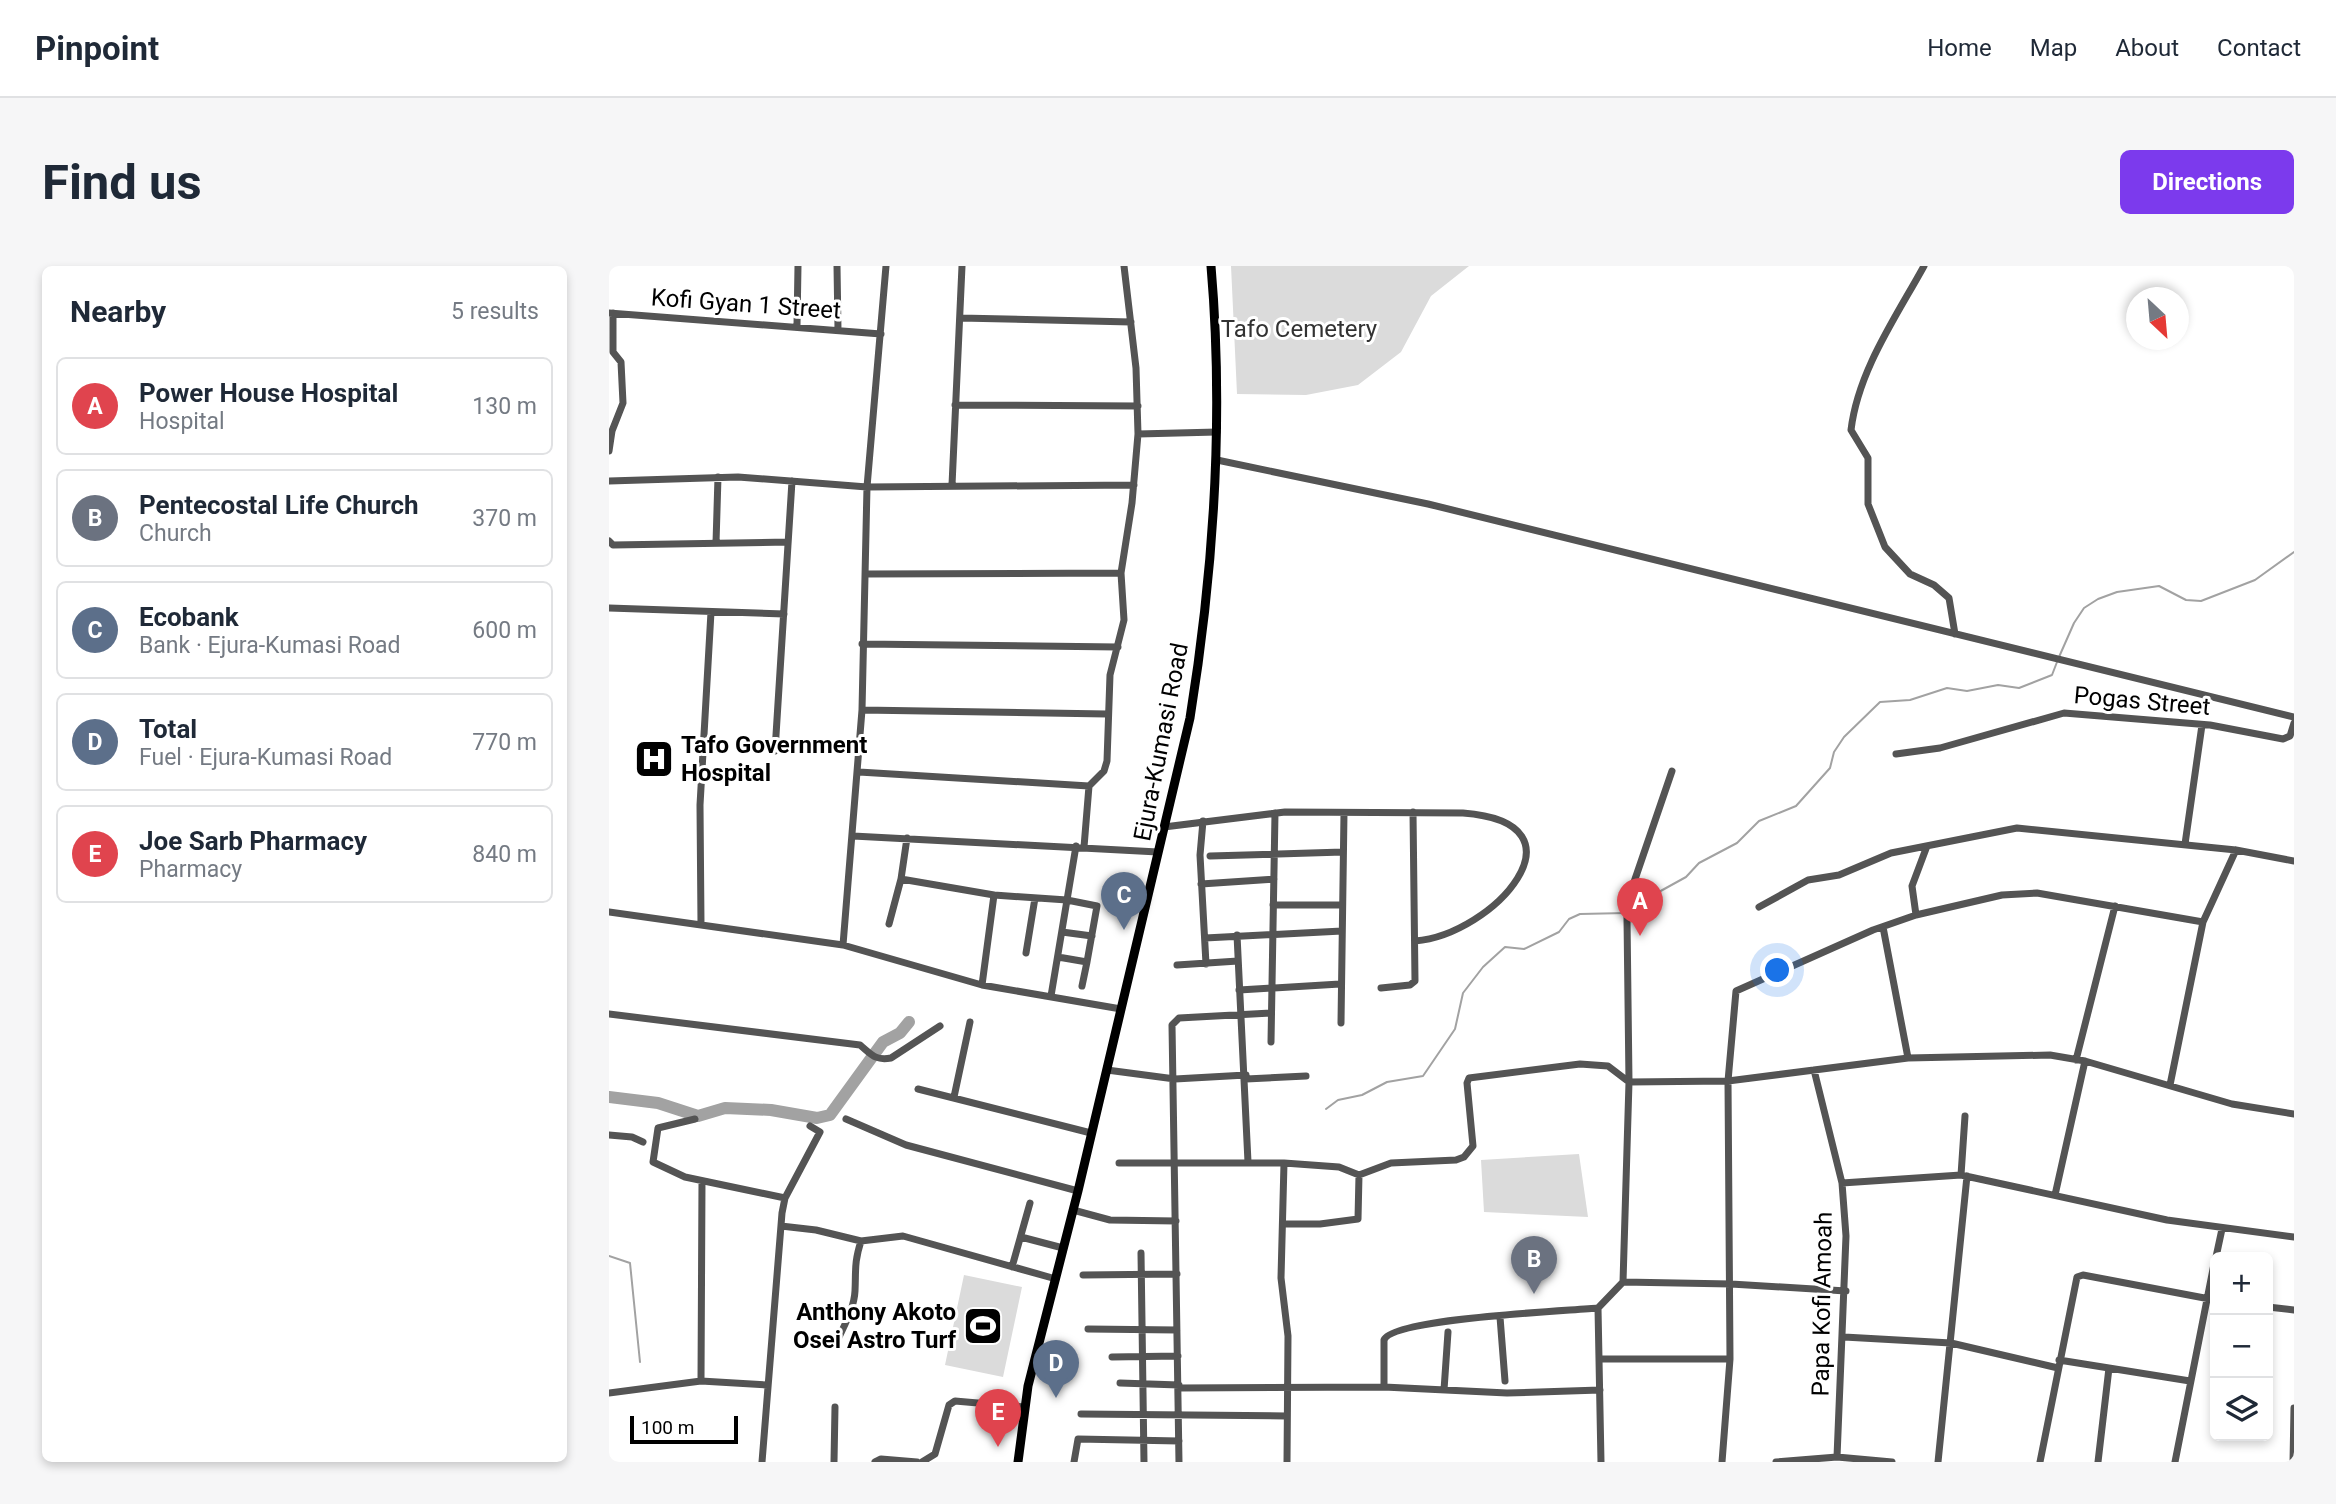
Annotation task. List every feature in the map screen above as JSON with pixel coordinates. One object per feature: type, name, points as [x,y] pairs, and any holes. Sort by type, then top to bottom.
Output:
[{"type":"main road","name":"Ejura-Kumasi Road","points":[[1019,1462],[1024,1408],[1107,1070],[1197,674],[1210,561],[1217,460],[1210,266]]},
{"type":"street","points":[[797,325],[798,266]]},
{"type":"street","points":[[837,266],[838,330]]},
{"type":"street","points":[[843,945],[859,772],[867,487],[886,266]]},
{"type":"street","points":[[952,485],[962,266]]},
{"type":"street","points":[[1051,996],[1089,786],[1104,771],[1107,761],[1109,676],[1123,620],[1121,573],[1134,485],[1138,434],[1131,322],[1124,266]]},
{"type":"street","points":[[1924,266],[1882,341],[1861,390],[1851,430],[1868,458],[1868,504],[1885,547],[1910,574],[1945,594],[1952,605],[1955,634]]},
{"type":"street","points":[[609,451],[612,431],[624,403],[621,362],[613,352],[611,313]]},
{"type":"street","name":"Kofi Gyan 1 Street","points":[[611,313],[797,325],[881,334]]},
{"type":"street","points":[[960,318],[1131,322]]},
{"type":"street","points":[[955,405],[1138,406]]},
{"type":"street","points":[[1138,434],[1217,432]]},
{"type":"street","points":[[1217,460],[1428,504],[2294,717]]},
{"type":"street","points":[[609,481],[718,477],[867,487],[1134,485]]},
{"type":"street","points":[[716,543],[718,477]]},
{"type":"street","points":[[775,751],[792,481]]},
{"type":"street","points":[[609,541],[613,545],[789,542]]},
{"type":"street","points":[[865,573],[1121,573]]},
{"type":"street","points":[[609,608],[784,614]]},
{"type":"street","points":[[701,924],[700,805],[711,612]]},
{"type":"street","points":[[862,644],[1118,647]]},
{"type":"street","points":[[862,710],[1107,714]]},
{"type":"street","name":"Pogas Street","points":[[1896,754],[1940,748],[2064,713],[2202,725],[2283,739],[2290,736],[2294,723]]},
{"type":"street","points":[[2185,844],[2202,725]]},
{"type":"street","points":[[1384,1387],[1384,1340],[1389,1332],[1431,1322],[1598,1308],[1623,1282],[1629,1082],[1627,918],[1632,906],[1633,885],[1672,771]]},
{"type":"street","points":[[859,772],[1089,786]]},
{"type":"street","points":[[1164,827],[1275,813],[1413,812],[1490,815],[1521,832],[1526,841],[1517,881],[1494,907],[1470,925],[1436,938],[1415,941]]},
{"type":"street","points":[[1381,988],[1413,984],[1413,812]]},
{"type":"street","points":[[1271,1042],[1275,813]]},
{"type":"street","points":[[1341,1023],[1344,813]]},
{"type":"street","points":[[1203,821],[1201,884],[1206,964]]},
{"type":"street","points":[[1759,906],[1808,880],[1839,876],[1891,853],[2017,828],[2185,844],[2294,861]]},
{"type":"street","points":[[853,836],[1158,852]]},
{"type":"street","points":[[889,924],[901,879],[907,838]]},
{"type":"street","points":[[1916,915],[1913,886],[1927,846]]},
{"type":"street","points":[[2170,1085],[2203,922],[2235,850]]},
{"type":"street","points":[[1210,856],[1343,852]]},
{"type":"street","points":[[901,879],[994,895],[1067,900],[1097,906],[1082,986]]},
{"type":"street","points":[[1201,884],[1274,879]]},
{"type":"street","points":[[1722,1462],[1730,1359],[1728,1081],[1736,990],[1916,915],[2002,895],[2037,893],[2203,922]]},
{"type":"street","points":[[982,985],[994,895]]},
{"type":"street","points":[[1026,953],[1035,898]]},
{"type":"street","points":[[1273,905],[1342,905]]},
{"type":"street","points":[[2056,1195],[2081,1061],[2115,906]]},
{"type":"street","points":[[609,912],[843,945],[982,985],[1121,1009]]},
{"type":"street","points":[[1883,927],[1908,1058]]},
{"type":"street","points":[[1205,938],[1342,930]]},
{"type":"street","points":[[1062,932],[1092,936]]},
{"type":"street","points":[[1237,935],[1246,1077],[1248,1162]]},
{"type":"street","points":[[1058,957],[1087,962]]},
{"type":"street","points":[[1177,965],[1238,961]]},
{"type":"street","points":[[1239,990],[1340,984]]},
{"type":"street","points":[[1179,1462],[1174,1020],[1271,1013]]},
{"type":"street","points":[[609,1014],[859,1045],[874,1059],[891,1058],[940,1026]]},
{"type":"street","points":[[954,1097],[970,1022]]},
{"type":"street","points":[[1119,1163],[1284,1163],[1339,1167],[1359,1175],[1391,1163],[1456,1160],[1464,1157],[1472,1146],[1467,1083],[1476,1075],[1580,1064],[1612,1068],[1629,1082],[1728,1081],[1908,1058],[2015,1054],[2081,1061],[2232,1104],[2294,1114]]},
{"type":"street","points":[[1107,1070],[1175,1079],[1306,1076]]},
{"type":"street","name":"Papa Kofi Amoah","points":[[1814,1070],[1842,1182],[1846,1291],[1837,1457]]},
{"type":"street","points":[[918,1089],[1091,1133]]},
{"type":"street","points":[[1938,1462],[1951,1343],[1964,1176],[1965,1116]]},
{"type":"street","points":[[695,1119],[658,1128],[652,1160],[670,1171],[702,1181],[785,1198]]},
{"type":"street","points":[[846,1119],[906,1145],[1078,1191]]},
{"type":"street","points":[[762,1462],[785,1198],[820,1132],[810,1126]]},
{"type":"street","points":[[609,1135],[632,1137],[643,1142]]},
{"type":"street","points":[[1284,1163],[1281,1278],[1288,1336],[1287,1462]]},
{"type":"street","points":[[1284,1224],[1320,1224],[1358,1219],[1359,1175]]},
{"type":"street","points":[[1842,1182],[1964,1176],[2222,1229],[2294,1237]]},
{"type":"street","points":[[701,1381],[702,1181]]},
{"type":"street","points":[[1012,1267],[1030,1203]]},
{"type":"street","points":[[1073,1210],[1110,1220],[1176,1221]]},
{"type":"street","points":[[781,1226],[861,1241],[903,1236],[1056,1279]]},
{"type":"street","points":[[2216,1252],[2222,1229]]},
{"type":"street","points":[[1021,1237],[1063,1248]]},
{"type":"street","points":[[836,1344],[852,1308],[855,1292],[853,1268],[861,1241]]},
{"type":"street","points":[[1142,1253],[1144,1462]]},
{"type":"street","points":[[1083,1275],[1141,1277],[1177,1274]]},
{"type":"street","points":[[2040,1462],[2077,1277],[2083,1275],[2210,1299]]},
{"type":"street","points":[[1623,1282],[1731,1284],[1846,1291]]},
{"type":"street","points":[[2175,1462],[2190,1381],[2210,1303]]},
{"type":"street","points":[[1598,1308],[1601,1462]]},
{"type":"street","points":[[2273,1308],[2294,1310]]},
{"type":"street","points":[[1500,1317],[1505,1381]]},
{"type":"street","points":[[1088,1329],[1177,1330]]},
{"type":"street","points":[[1444,1390],[1448,1332]]},
{"type":"street","points":[[1844,1337],[1951,1343],[2059,1364],[2109,1368],[2190,1381]]},
{"type":"street","points":[[1112,1357],[1178,1356]]},
{"type":"street","points":[[1599,1359],[1730,1359]]},
{"type":"street","points":[[2098,1462],[2109,1368]]},
{"type":"street","points":[[609,1393],[701,1381],[768,1385]]},
{"type":"street","points":[[1119,1383],[1384,1387],[1507,1393],[1599,1390]]},
{"type":"street","points":[[875,1462],[881,1459],[919,1462],[935,1454],[949,1405],[955,1401],[1024,1408]]},
{"type":"street","points":[[834,1462],[835,1407]]},
{"type":"street","points":[[2293,1462],[2294,1408]]},
{"type":"street","points":[[1081,1414],[1286,1416]]},
{"type":"street","points":[[1075,1462],[1078,1438],[1179,1441]]},
{"type":"street","points":[[1776,1462],[1837,1457],[1892,1462]]},
{"type":"green space","name":"Tafo Cemetery","points":[[1231,266],[1469,266],[1431,296],[1401,352],[1358,385],[1306,395],[1237,394]]},
{"type":"green space","points":[[1579,1154],[1588,1217],[1484,1212],[1481,1160]]},
{"type":"green space","name":"Anthony Akoto Osei Astro Turf","points":[[964,1275],[1022,1287],[1003,1377],[945,1365]]},
{"type":"waterway","points":[[2059,657],[2084,608],[2098,599],[2117,592],[2159,586],[2186,600],[2201,601],[2255,580],[2294,552]]},
{"type":"waterway","points":[[1632,914],[1640,916],[1650,910],[1657,893],[1686,877],[1699,863],[1737,843],[1759,821],[1796,806],[1830,768],[1834,752],[1844,737],[1880,702],[1910,700],[1947,688],[1967,691],[1998,685],[2019,688],[2052,675],[2057,662]]},
{"type":"waterway","points":[[1326,1109],[1338,1100],[1362,1095],[1387,1082],[1423,1076],[1455,1029],[1463,993],[1483,967],[1505,947],[1524,949],[1559,932],[1569,919],[1580,914],[1626,913]]},
{"type":"waterway","points":[[609,1097],[658,1103],[698,1116],[725,1108],[771,1110],[817,1118],[830,1115],[883,1042],[900,1033],[909,1022]]},
{"type":"waterway","points":[[609,1256],[630,1263],[640,1362]]},
{"type":"place","name":"Tafo Government Hospital","points":[[654,759]]},
{"type":"place","name":"Ecobank","points":[[1124,930]]},
{"type":"place","name":"Power House Hospital","points":[[1640,936]]},
{"type":"place","name":"Pentecostal Life Church","points":[[1534,1294]]},
{"type":"place","name":"Anthony Akoto Osei Astro Turf","points":[[983,1326]]},
{"type":"place","name":"Total","points":[[1056,1398]]},
{"type":"place","name":"Joe Sarb Pharmacy","points":[[998,1447]]}]
